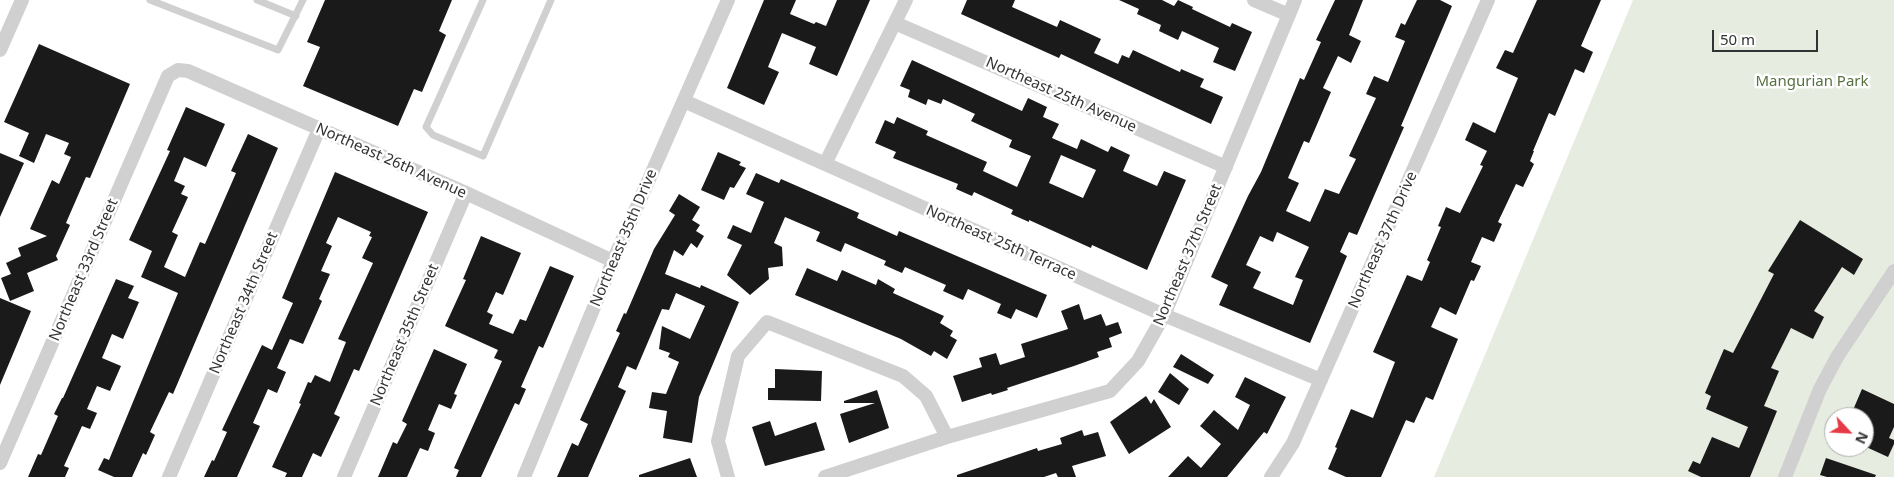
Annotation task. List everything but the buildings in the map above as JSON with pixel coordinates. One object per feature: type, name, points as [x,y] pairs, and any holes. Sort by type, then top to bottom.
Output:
[{"type":"street","points":[[0,50],[22,0]]},
{"type":"street","name":"Northeast 35th Drive","points":[[524,477],[613,261],[728,0]]},
{"type":"street","points":[[824,164],[906,0]]},
{"type":"street","points":[[1254,0],[1289,15]]},
{"type":"street","name":"Northeast 37th Street","points":[[825,477],[947,437],[1110,391],[1138,361],[1164,315],[1295,0]]},
{"type":"street","name":"Northeast 37th Drive","points":[[1271,477],[1293,443],[1488,0]]},
{"type":"street","name":"Northeast 25th Avenue","points":[[895,23],[1226,167]]},
{"type":"street","name":"Northeast 26th Avenue","points":[[168,76],[178,70],[188,71],[466,193],[613,261]]},
{"type":"street","name":"Northeast 33rd Street","points":[[0,463],[168,76]]},
{"type":"street","name":"Northeast 25th Terrace","points":[[684,101],[1164,315],[1321,380]]},
{"type":"street","name":"Northeast 34th Street","points":[[169,477],[319,129]]},
{"type":"street","name":"Northeast 35th Street","points":[[344,477],[466,193]]},
{"type":"street","points":[[1785,477],[1820,390],[1837,357],[1894,271]]},
{"type":"street","points":[[728,477],[718,441],[738,356],[767,322],[903,376],[926,396],[947,437]]},
{"type":"lane","points":[[150,0],[278,50],[303,0]]},
{"type":"lane","points":[[257,0],[296,16]]},
{"type":"lane","points":[[483,0],[426,127],[433,135],[483,156],[552,0]]},
{"type":"green space","name":"Mangurian Park","points":[[1633,0],[1894,0],[1894,477],[1434,477]]}]
